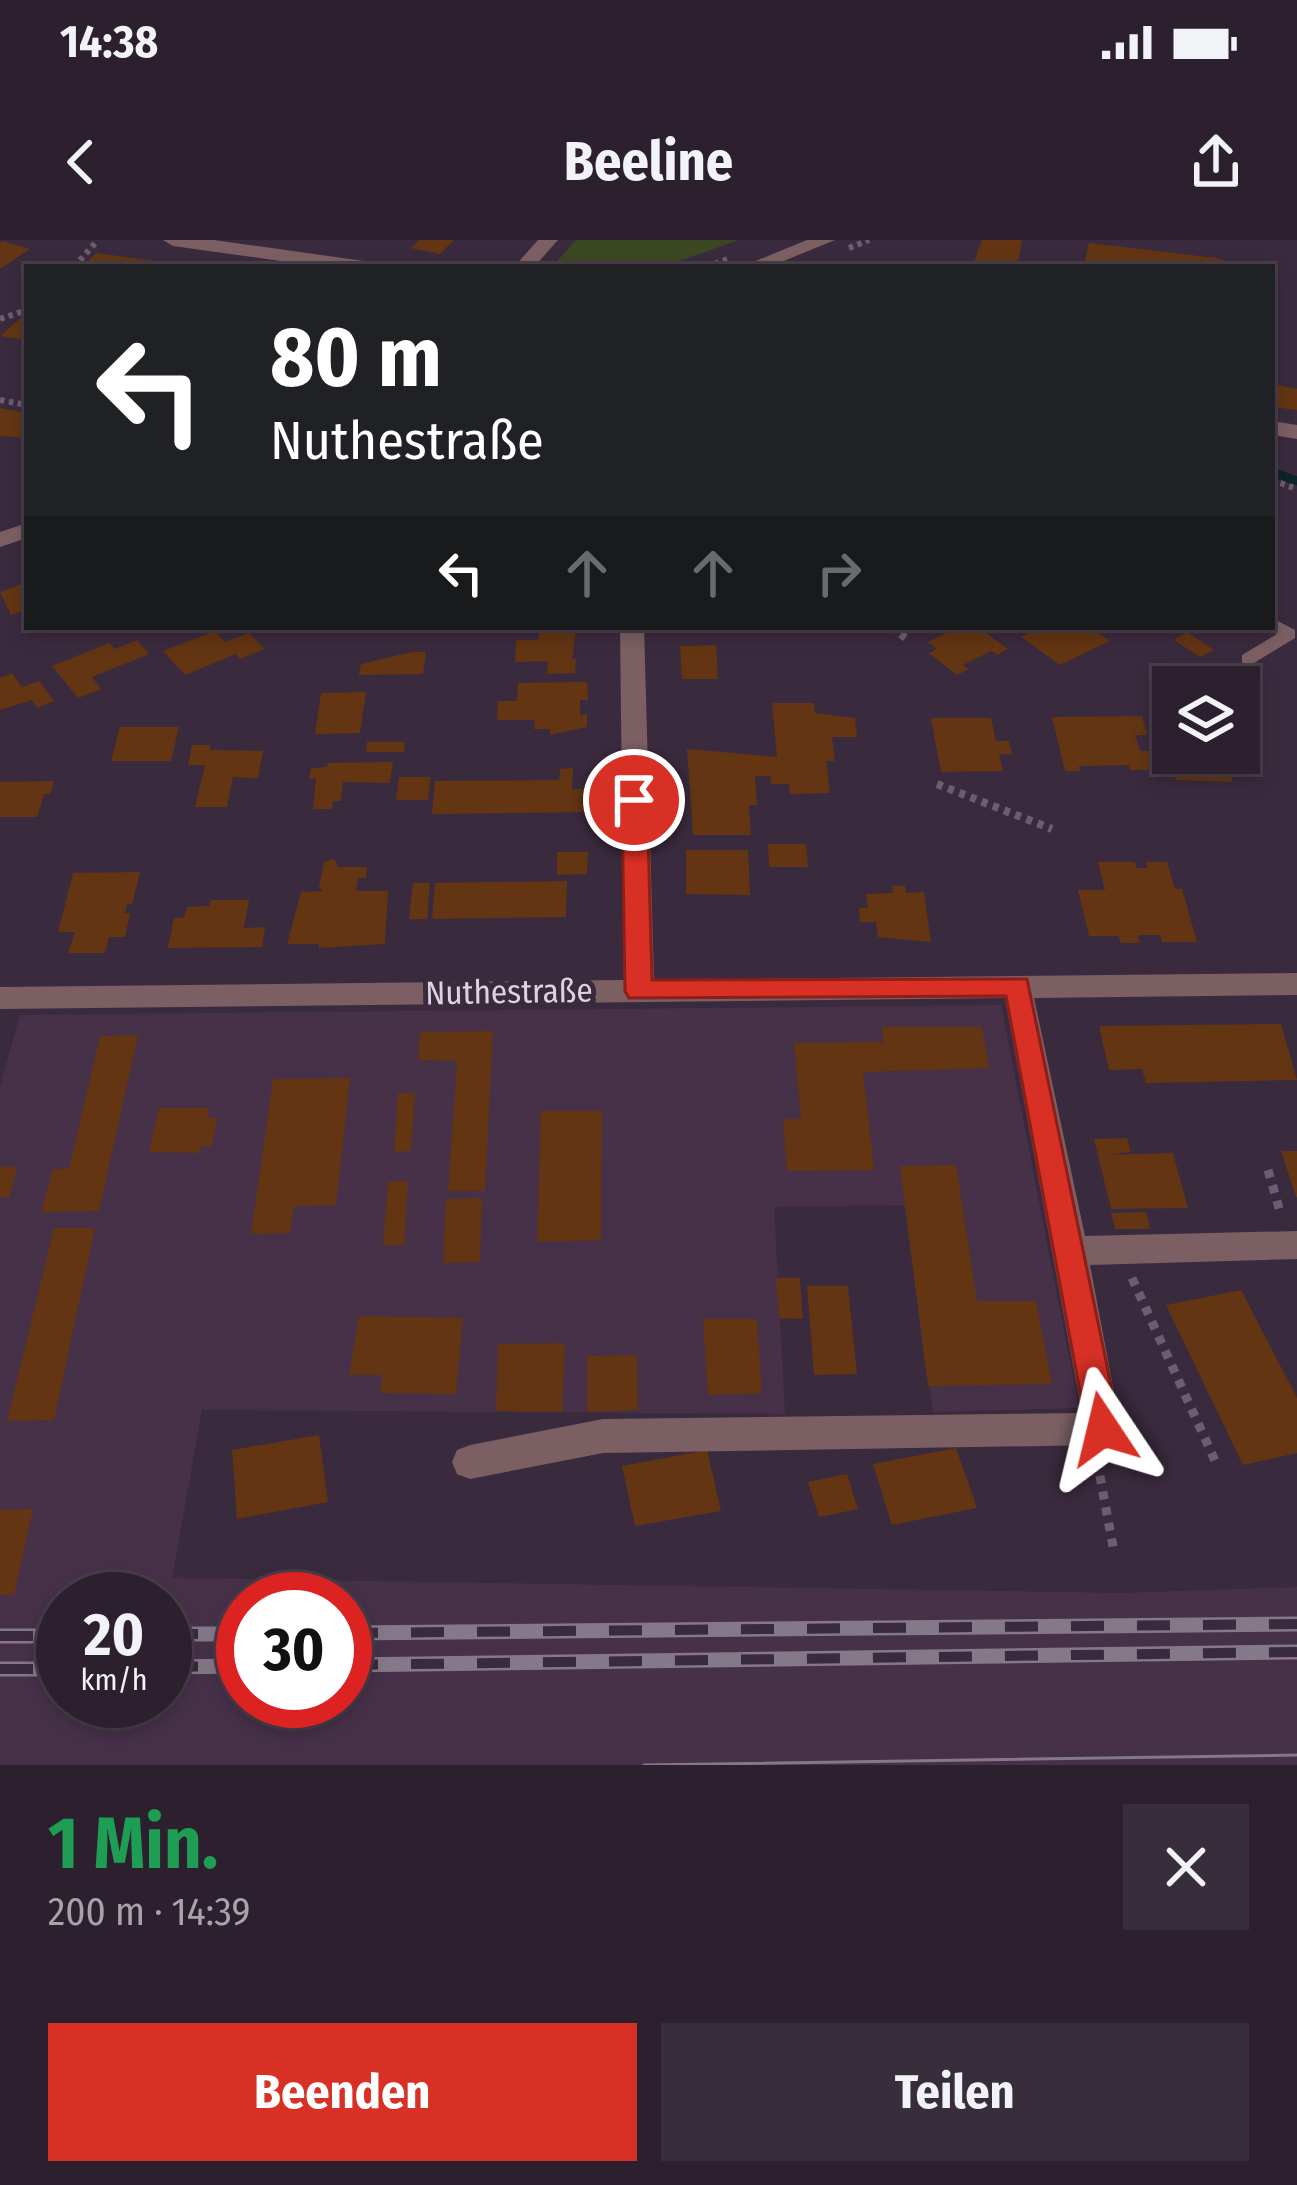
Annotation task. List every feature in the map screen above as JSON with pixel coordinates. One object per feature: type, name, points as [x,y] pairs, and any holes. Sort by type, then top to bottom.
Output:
[{"type":"street","points":[[173,240],[343,264]]},
{"type":"street","points":[[527,264],[548,240]]},
{"type":"street","points":[[781,263],[825,240]]},
{"type":"street","points":[[632,630],[638,991]]},
{"type":"street","name":"Nuthestraße","points":[[0,998],[1297,984]]},
{"type":"street","points":[[470,1462],[603,1436],[1103,1429],[1017,986]]},
{"type":"street","points":[[1071,1251],[1293,1245]]},
{"type":"lane","points":[[1248,659],[1289,634],[1275,625]]},
{"type":"path","points":[[77,264],[98,240]]},
{"type":"path","points":[[0,319],[24,307]]},
{"type":"path","points":[[895,630],[910,641]]},
{"type":"path","points":[[937,784],[1052,829]]},
{"type":"path","points":[[1268,1170],[1293,1245]]},
{"type":"path","points":[[1118,1250],[1217,1466]]},
{"type":"path","points":[[1091,1429],[1114,1552]]},
{"type":"shaded area","points":[[1001,1005],[1079,1408],[933,1412],[904,1205],[774,1207],[785,1414],[202,1410],[173,1572],[36,1572],[36,1728],[192,1728],[192,1578],[216,1579],[216,1728],[372,1728],[372,1581],[1123,1593],[1297,1587],[1297,1765],[0,1765],[0,1086],[20,1015]]},
{"type":"green space","points":[[576,240],[739,240],[671,264],[555,264]]},
{"type":"building","points":[[419,240],[454,240],[440,254],[411,248]]},
{"type":"building","points":[[982,240],[1022,240],[1015,264],[973,264]]},
{"type":"building","points":[[2,241],[30,249],[0,269]]},
{"type":"building","points":[[1089,243],[1239,264],[1108,264],[1085,261]]},
{"type":"building","points":[[96,253],[178,264],[85,264]]},
{"type":"building","points":[[22,317],[24,317],[24,340],[0,336]]},
{"type":"building","points":[[1275,385],[1297,389],[1297,410],[1275,407]]},
{"type":"building","points":[[0,408],[24,412],[24,438],[0,436]]},
{"type":"building","points":[[24,583],[24,610],[11,615],[0,592]]},
{"type":"building","points":[[539,630],[576,630],[575,673],[547,674],[548,661],[515,662],[516,640],[538,640]]},
{"type":"building","points":[[952,630],[982,630],[1008,649],[997,655],[991,651],[963,665],[969,669],[957,675],[929,653],[937,649],[928,642]]},
{"type":"building","points":[[1034,630],[1094,630],[1110,641],[1060,665],[1021,637]]},
{"type":"building","points":[[215,631],[225,642],[249,633],[265,649],[240,659],[236,654],[185,675],[163,651]]},
{"type":"building","points":[[1187,632],[1214,650],[1200,657],[1174,640]]},
{"type":"building","points":[[137,640],[149,654],[92,677],[101,689],[78,698],[52,666],[109,643],[115,649]]},
{"type":"building","points":[[716,645],[718,679],[682,679],[680,646]]},
{"type":"building","points":[[426,652],[423,674],[359,675],[361,664]]},
{"type":"building","points":[[12,673],[22,687],[39,681],[54,701],[37,708],[32,700],[0,710],[0,678]]},
{"type":"building","points":[[587,682],[588,700],[580,700],[580,715],[587,714],[587,727],[550,735],[550,729],[534,729],[535,720],[497,720],[498,701],[517,701],[518,683]]},
{"type":"building","points":[[366,692],[360,733],[315,734],[321,693]]},
{"type":"building","points":[[772,703],[814,703],[815,713],[855,718],[857,737],[832,737],[835,761],[826,761],[830,793],[790,794],[789,784],[771,784],[770,776],[755,776],[757,805],[749,805],[751,835],[693,835],[687,749],[777,757]]},
{"type":"building","points":[[1142,716],[1147,735],[1135,735],[1140,751],[1152,751],[1152,770],[1130,770],[1129,765],[1079,766],[1080,771],[1065,771],[1052,717]]},
{"type":"building","points":[[931,718],[991,718],[996,741],[1009,741],[1012,754],[999,754],[1003,771],[941,772]]},
{"type":"building","points":[[120,727],[179,727],[171,761],[111,761]]},
{"type":"building","points":[[367,742],[405,742],[404,752],[366,752]]},
{"type":"building","points":[[192,745],[263,751],[258,778],[233,777],[227,807],[195,807],[205,765],[188,765]]},
{"type":"building","points":[[393,762],[390,783],[343,782],[341,801],[333,801],[332,809],[313,809],[316,778],[309,779],[311,768],[328,763]]},
{"type":"building","points":[[573,768],[572,789],[588,789],[588,812],[432,814],[435,781],[559,780],[560,769]]},
{"type":"building","points":[[1174,774],[1231,774],[1233,782],[1176,780]]},
{"type":"building","points":[[399,777],[431,777],[428,800],[396,800]]},
{"type":"building","points":[[54,781],[37,817],[0,817],[0,782]]},
{"type":"building","points":[[768,844],[806,844],[808,867],[769,867]]},
{"type":"building","points":[[686,850],[748,850],[750,895],[686,894]]},
{"type":"building","points":[[557,852],[588,852],[587,874],[557,875]]},
{"type":"building","points":[[334,859],[338,867],[367,867],[366,878],[358,878],[356,891],[388,891],[385,944],[319,948],[319,944],[287,944],[301,892],[323,891],[319,887],[324,862]]},
{"type":"building","points":[[1098,862],[1135,862],[1136,868],[1148,868],[1146,862],[1167,862],[1175,889],[1182,889],[1197,942],[1162,942],[1160,935],[1138,935],[1140,943],[1121,943],[1118,936],[1089,936],[1078,890],[1105,890]]},
{"type":"building","points":[[140,872],[132,904],[127,904],[125,937],[109,937],[105,953],[68,953],[75,932],[58,932],[73,873]]},
{"type":"building","points":[[567,881],[566,917],[432,919],[435,883]]},
{"type":"building","points":[[413,883],[430,883],[427,919],[409,919]]},
{"type":"building","points":[[892,886],[905,886],[906,893],[924,892],[931,942],[878,937],[876,922],[860,922],[859,908],[868,908],[866,894],[893,893]]},
{"type":"building","points":[[211,900],[249,900],[244,928],[265,927],[262,947],[168,948],[174,918],[184,918],[187,907],[209,906]]},
{"type":"building","points":[[1281,1024],[1297,1080],[1146,1083],[1142,1069],[1109,1070],[1099,1026]]},
{"type":"building","points":[[882,1027],[982,1027],[989,1068],[863,1072],[874,1170],[787,1171],[783,1119],[801,1119],[794,1043],[883,1042]]},
{"type":"building","points":[[493,1031],[485,1191],[448,1191],[457,1061],[418,1060],[420,1032]]},
{"type":"building","points":[[138,1035],[99,1211],[41,1212],[53,1169],[69,1169],[100,1036]]},
{"type":"building","points":[[350,1078],[336,1205],[294,1206],[290,1233],[251,1234],[273,1079]]},
{"type":"building","points":[[398,1093],[415,1093],[411,1151],[394,1152]]},
{"type":"building","points":[[159,1108],[209,1108],[207,1118],[217,1118],[212,1146],[201,1146],[200,1153],[149,1152]]},
{"type":"building","points":[[541,1111],[602,1111],[601,1240],[537,1242]]},
{"type":"building","points":[[1127,1138],[1131,1152],[1106,1155],[1173,1153],[1188,1208],[1111,1209],[1094,1139]]},
{"type":"building","points":[[1281,1151],[1297,1151],[1297,1197],[1296,1197]]},
{"type":"building","points":[[956,1165],[977,1301],[1036,1301],[1052,1384],[928,1386],[900,1166]]},
{"type":"building","points":[[0,1167],[18,1167],[9,1197],[0,1197]]},
{"type":"building","points":[[408,1181],[404,1245],[383,1245],[388,1182]]},
{"type":"building","points":[[482,1198],[480,1262],[443,1263],[446,1199]]},
{"type":"building","points":[[1146,1212],[1150,1229],[1115,1229],[1111,1213]]},
{"type":"building","points":[[54,1228],[95,1228],[54,1420],[7,1421]]},
{"type":"building","points":[[776,1278],[800,1278],[803,1319],[779,1318]]},
{"type":"building","points":[[807,1286],[848,1286],[857,1374],[814,1375]]},
{"type":"building","points":[[1241,1290],[1297,1398],[1297,1453],[1243,1465],[1166,1305]]},
{"type":"building","points":[[359,1316],[463,1318],[456,1394],[380,1393],[382,1375],[349,1375]]},
{"type":"building","points":[[703,1319],[757,1319],[762,1393],[708,1395]]},
{"type":"building","points":[[565,1343],[562,1412],[496,1411],[498,1344]]},
{"type":"building","points":[[637,1355],[638,1410],[587,1412],[587,1356]]},
{"type":"building","points":[[319,1435],[328,1502],[237,1519],[232,1450]]},
{"type":"building","points":[[956,1448],[977,1508],[892,1525],[873,1464]]},
{"type":"building","points":[[707,1450],[721,1511],[635,1526],[622,1466]]},
{"type":"building","points":[[847,1474],[858,1509],[819,1517],[808,1482]]},
{"type":"building","points":[[33,1509],[14,1595],[0,1595],[0,1510]]},
{"type":"waterway","points":[[1275,473],[1297,481]]},
{"type":"tram line","points":[[644,1765],[1297,1755]]},
{"type":"railway","points":[[372,1633],[1297,1624]]},
{"type":"railway","points":[[192,1634],[216,1634]]},
{"type":"railway","points":[[0,1636],[36,1636]]},
{"type":"railway","points":[[372,1665],[1297,1652]]},
{"type":"railway","points":[[192,1667],[216,1666]]},
{"type":"railway","points":[[0,1669],[36,1669]]},
{"type":"route","points":[[634,800],[638,991],[1017,986],[1103,1429]]}]
